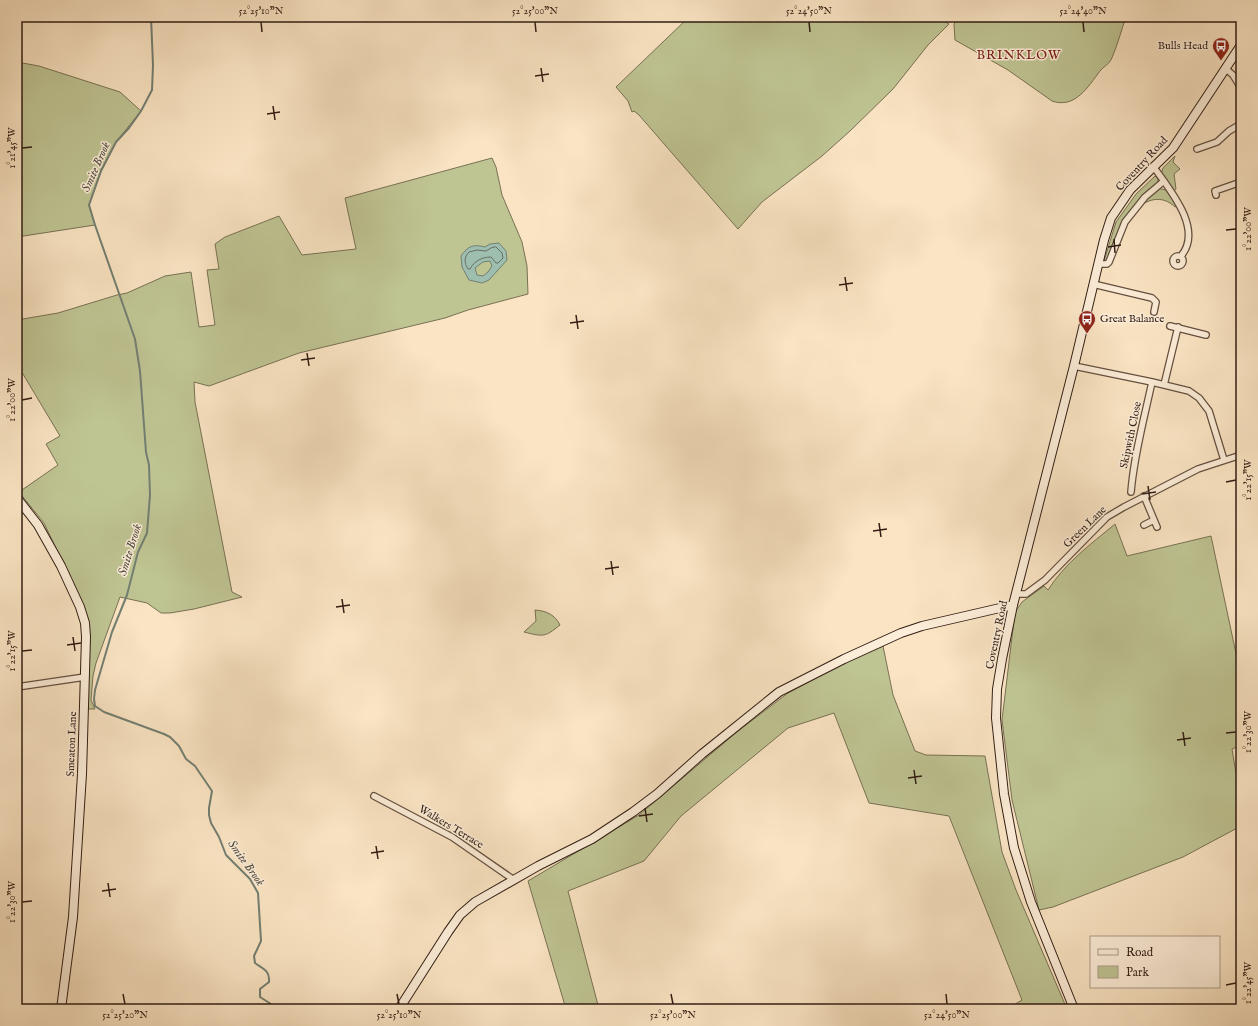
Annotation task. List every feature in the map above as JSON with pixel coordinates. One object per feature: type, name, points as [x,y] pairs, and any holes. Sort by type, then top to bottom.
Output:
[{"type":"main road","name":"Coventry Road","points":[[1074,1009],[1031,902],[1018,863],[1005,800],[996,708],[997,689],[1002,659],[1013,605],[1108,228],[1114,213],[1130,190],[1173,148],[1181,137],[1241,45]]},
{"type":"main road","name":"Smeaton Lane","points":[[17,498],[38,525],[61,566],[80,607],[85,622],[86,637],[82,774],[73,917],[61,1009]]},
{"type":"main road","points":[[399,1009],[460,915],[475,902],[538,866],[592,839],[633,812],[657,794],[691,764],[779,692],[844,659],[915,628],[1013,605]]},
{"type":"street","points":[[1225,68],[1235,78],[1241,88]]},
{"type":"street","points":[[1197,149],[1217,142],[1229,131],[1241,124]]},
{"type":"street","points":[[1153,166],[1174,194],[1180,205],[1188,231],[1188,245],[1181,256]]},
{"type":"street","points":[[1098,264],[1107,264],[1109,262],[1125,222],[1145,197],[1164,182]]},
{"type":"street","points":[[1216,195],[1214,191],[1241,182]]},
{"type":"street","points":[[1093,284],[1152,298],[1156,302],[1154,312]]},
{"type":"street","points":[[1170,326],[1206,335]]},
{"type":"street","points":[[1164,385],[1178,327]]},
{"type":"street","points":[[1074,366],[1189,391],[1199,398],[1209,411],[1224,460]]},
{"type":"street","name":"Skipwith Close","points":[[1131,492],[1140,429],[1152,382]]},
{"type":"street","name":"Green Lane","points":[[1016,594],[1026,594],[1039,585],[1062,564],[1107,517],[1144,496],[1198,469],[1241,455]]},
{"type":"street","points":[[1144,496],[1157,527]]},
{"type":"street","points":[[1144,525],[1154,520]]},
{"type":"street","points":[[17,686],[85,677]]},
{"type":"street","name":"Walkers Terrace","points":[[374,796],[452,836],[514,880]]},
{"type":"green space","points":[[689,17],[937,17],[949,24],[928,45],[893,89],[850,131],[822,156],[762,202],[738,229],[639,115],[634,111],[632,112],[628,101],[616,87]]},
{"type":"green space","points":[[956,17],[1126,17],[1110,62],[1101,70],[1086,90],[1080,95],[1068,102],[1060,103],[1052,101],[1008,70],[955,40],[954,25]]},
{"type":"green space","points":[[17,62],[39,66],[120,92],[141,111],[116,142],[101,171],[89,205],[95,225],[17,237]]},
{"type":"green space","points":[[1175,156],[1173,162],[1180,169],[1174,174],[1176,189],[1174,191],[1161,174],[1163,168]]},
{"type":"green space","points":[[492,158],[496,167],[502,195],[522,242],[527,266],[528,294],[468,310],[445,318],[299,353],[209,386],[194,382],[195,402],[232,592],[242,597],[194,609],[161,613],[147,603],[120,597],[96,663],[93,676],[91,700],[95,709],[88,709],[85,610],[44,523],[19,492],[58,465],[46,444],[60,436],[17,364],[17,320],[58,313],[127,293],[165,276],[191,272],[199,327],[215,325],[207,270],[219,269],[215,244],[225,237],[279,216],[302,255],[356,249],[345,198]]},
{"type":"green space","points":[[1155,176],[1158,179],[1158,182],[1141,198],[1126,216],[1117,233],[1107,261],[1104,261],[1116,222],[1136,194]]},
{"type":"green space","points":[[1157,188],[1166,190],[1177,206],[1175,207],[1164,200],[1151,200],[1143,204]]},
{"type":"green space","points":[[1115,524],[1127,556],[1211,536],[1241,677],[1241,745],[1232,749],[1241,804],[1241,826],[1183,857],[1053,907],[1039,910],[1012,800],[1002,720],[1015,612],[1022,602],[1044,586],[1048,590],[1070,563]]},
{"type":"green space","points":[[535,610],[550,614],[560,625],[544,635],[524,632],[536,621]]},
{"type":"green space","points":[[883,646],[893,695],[915,751],[926,755],[985,756],[1002,852],[1016,890],[1067,1009],[1007,1009],[1022,1000],[949,816],[869,803],[834,713],[788,728],[681,816],[644,861],[568,891],[599,1009],[566,1009],[528,881],[639,815],[738,731],[788,693],[850,660]]},
{"type":"water","points":[[499,243],[506,251],[507,260],[489,280],[482,283],[469,280],[462,267],[461,256],[471,247],[485,247],[490,244]],"holes":[[[490,261],[492,266],[483,276],[477,275],[475,268],[483,262]]]},
{"type":"waterway","name":"Smite Brook","points":[[151,17],[153,65],[152,90],[141,111],[129,128],[116,142],[101,171],[89,205],[135,339],[140,371],[146,452],[149,465],[150,495],[147,533],[138,552],[127,595],[112,632],[95,690],[94,699],[95,706],[104,712],[170,737],[179,746],[186,759],[195,766],[212,791],[209,808],[211,823],[219,837],[226,855],[250,879],[258,893],[261,941],[254,956],[255,963],[267,972],[269,978],[269,982],[260,989],[260,997],[271,1004],[272,1009]]},
{"type":"place","name":"Bulls Head","points":[[1221,61]]},
{"type":"place","name":"Great Balance","points":[[1087,334]]},
{"type":"district","name":"BRINKLOW","points":[[1019,55]]}]
